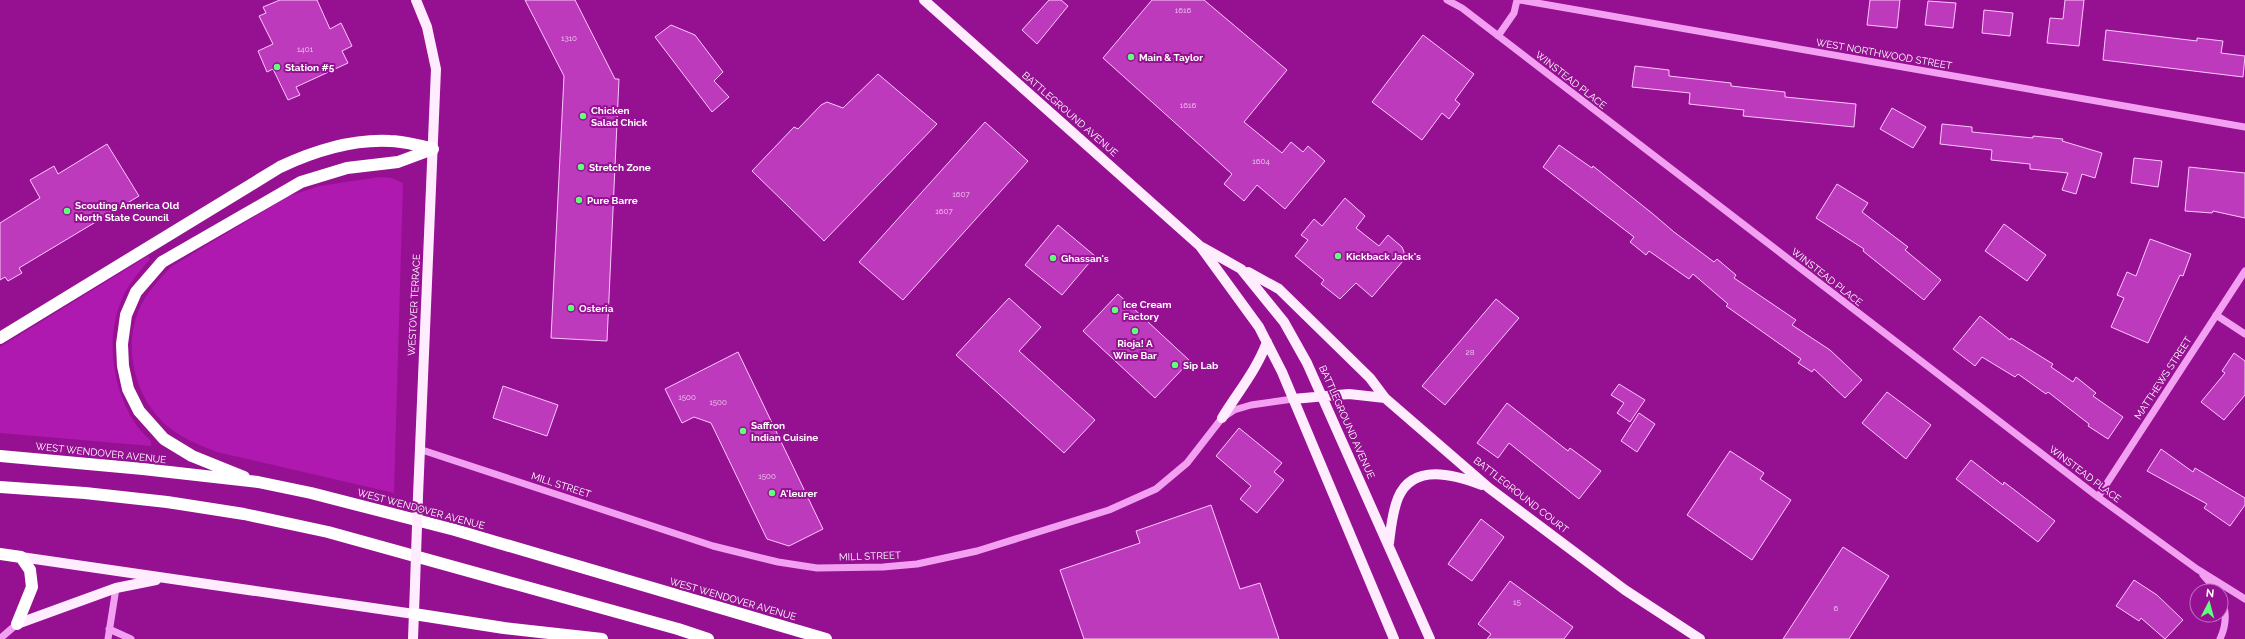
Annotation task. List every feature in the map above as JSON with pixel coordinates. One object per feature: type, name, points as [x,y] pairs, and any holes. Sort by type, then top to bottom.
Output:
[{"type":"highway","points":[[0,338],[280,167],[301,157],[347,144],[390,141],[433,149]]},
{"type":"highway","points":[[258,482],[192,456],[164,439],[139,411],[128,389],[123,366],[122,344],[126,315],[136,292],[162,262],[301,182],[347,168],[398,162],[433,149]]},
{"type":"highway","name":"WEST WENDOVER AVENUE","points":[[0,456],[64,461],[258,482],[311,492],[455,530],[826,639]]},
{"type":"highway","points":[[0,487],[86,493],[167,502],[252,516],[328,532],[678,629],[708,639]]},
{"type":"highway","points":[[0,554],[21,557],[30,570],[32,587],[17,624]]},
{"type":"highway","points":[[414,614],[504,628],[602,639]]},
{"type":"main road","name":"WESTOVER TERRACE","points":[[413,639],[419,449],[436,69],[428,27],[416,0]]},
{"type":"main road","name":"BATTLEGROUND AVENUE","points":[[924,0],[1200,246],[1259,327],[1267,342],[1293,399],[1394,639]]},
{"type":"main road","name":"BATTLEGROUND AVENUE","points":[[1200,246],[1240,268],[1284,322],[1307,363],[1389,544],[1430,639]]},
{"type":"main road","name":"BATTLEGROUND COURT","points":[[1240,268],[1279,289],[1370,378],[1385,398],[1489,488],[1625,590],[1700,639]]},
{"type":"main road","points":[[1222,418],[1242,386],[1254,372],[1267,342]]},
{"type":"main road","points":[[1293,399],[1350,394],[1385,398]]},
{"type":"main road","points":[[1389,544],[1393,512],[1399,496],[1407,486],[1417,478],[1431,474],[1445,473],[1489,488]]},
{"type":"main road","points":[[21,557],[414,614]]},
{"type":"main road","points":[[17,624],[116,588],[166,578]]},
{"type":"street","name":"WINSTEAD PLACE","points":[[1447,0],[1462,8],[2098,497],[2197,569],[2245,599]]},
{"type":"street","points":[[1498,36],[1514,13],[1519,0]]},
{"type":"street","name":"WEST NORTHWOOD STREET","points":[[1519,0],[2245,127]]},
{"type":"street","name":"MATTHEWS STREET","points":[[2098,497],[2245,271]]},
{"type":"street","points":[[2216,315],[2245,334]]},
{"type":"street","name":"MILL STREET","points":[[419,449],[713,546],[778,562],[817,568],[883,567],[917,564],[977,551],[1108,510],[1156,489],[1187,463],[1222,418],[1234,410],[1251,405],[1293,399]]},
{"type":"street","name":"WINSTEAD PLACE","points":[[2197,569],[2210,583]]},
{"type":"street","points":[[108,639],[116,588]]},
{"type":"street","points":[[2220,639],[2225,623]]},
{"type":"street","points":[[2,638],[17,624]]},
{"type":"street","points":[[110,629],[131,639]]},
{"type":"shaded area","points":[[380,177],[392,178],[403,183],[394,493],[217,452],[197,444],[166,425],[155,413],[139,384],[134,368],[132,352],[132,336],[135,320],[141,305],[151,289],[172,266],[289,196],[319,186]]},
{"type":"shaded area","points":[[148,256],[150,259],[131,283],[122,299],[117,314],[113,346],[116,379],[121,394],[127,409],[137,426],[151,441],[151,446],[0,433],[0,347]]},
{"type":"building","points":[[280,0],[317,0],[330,29],[341,23],[352,46],[342,51],[348,63],[296,87],[300,95],[288,100],[273,69],[267,72],[258,51],[273,44],[259,16],[266,13],[263,7]]},
{"type":"building","points":[[525,0],[575,0],[615,79],[619,79],[607,341],[551,338],[564,76]]},
{"type":"building","points":[[1049,0],[1061,0],[1068,6],[1037,44],[1022,30]]},
{"type":"building","points":[[1152,0],[1204,0],[1287,70],[1244,122],[1282,153],[1291,142],[1303,152],[1308,146],[1325,161],[1285,209],[1257,185],[1244,201],[1224,184],[1232,174],[1103,58]]},
{"type":"building","points":[[1870,0],[1900,0],[1897,28],[1867,25]]},
{"type":"building","points":[[2065,0],[2084,0],[2079,46],[2047,43],[2050,18],[2063,19]]},
{"type":"building","points":[[1928,1],[1956,3],[1953,28],[1925,25]]},
{"type":"building","points":[[1984,10],[2013,13],[2010,36],[1982,33]]},
{"type":"building","points":[[671,25],[695,35],[723,72],[714,81],[729,97],[712,112],[655,37]]},
{"type":"building","points":[[2106,30],[2197,41],[2197,38],[2223,41],[2221,53],[2245,56],[2243,77],[2103,60]]},
{"type":"building","points":[[1423,35],[1474,74],[1455,100],[1460,104],[1449,119],[1442,113],[1422,140],[1372,102]]},
{"type":"building","points":[[1635,66],[1669,70],[1669,76],[1731,83],[1731,86],[1785,92],[1785,97],[1856,104],[1854,127],[1743,116],[1744,110],[1689,104],[1690,93],[1632,87]]},
{"type":"building","points":[[878,74],[937,124],[824,241],[752,171],[794,127],[798,129],[821,105],[827,102],[843,108]]},
{"type":"building","points":[[1892,108],[1926,127],[1913,148],[1880,129]]},
{"type":"building","points":[[985,122],[1028,161],[903,300],[859,262]]},
{"type":"building","points":[[1942,124],[1972,127],[1972,132],[2033,138],[2033,136],[2063,139],[2062,141],[2102,153],[2095,178],[2082,174],[2076,194],[2062,190],[2068,173],[2030,169],[2030,164],[1991,160],[1992,150],[1940,144]]},
{"type":"building","name":"Scouting America Old North State Council","points":[[107,144],[139,196],[19,268],[22,273],[8,281],[5,277],[0,280],[0,223],[40,198],[30,180],[54,166],[58,174]]},
{"type":"building","points":[[1559,145],[1592,168],[1593,166],[1674,232],[1714,262],[1717,259],[1736,275],[1734,278],[1796,320],[1792,325],[1830,350],[1862,380],[1845,398],[1814,369],[1812,372],[1798,363],[1801,359],[1726,306],[1728,304],[1693,274],[1689,279],[1649,251],[1646,255],[1630,242],[1634,237],[1543,167]]},
{"type":"building","points":[[2134,158],[2162,161],[2158,187],[2131,183]]},
{"type":"building","points":[[2189,167],[2245,173],[2245,218],[2213,211],[2212,213],[2185,211]]},
{"type":"building","points":[[1837,184],[1868,203],[1862,212],[1908,247],[1905,250],[1941,280],[1924,300],[1863,251],[1864,249],[1816,218]]},
{"type":"building","points":[[1345,198],[1365,216],[1356,228],[1379,246],[1388,235],[1402,247],[1404,252],[1403,261],[1372,297],[1356,283],[1340,299],[1321,284],[1324,280],[1295,256],[1308,240],[1301,235],[1314,219],[1322,226]]},
{"type":"building","points":[[2004,224],[2046,255],[2027,281],[1985,251]]},
{"type":"building","points":[[1058,225],[1095,256],[1062,295],[1025,265]]},
{"type":"building","points":[[2150,239],[2191,254],[2183,276],[2180,275],[2148,343],[2111,327],[2124,298],[2117,295],[2127,272],[2136,276]]},
{"type":"building","points":[[1118,294],[1190,361],[1155,398],[1083,331]]},
{"type":"building","points":[[1009,298],[1041,327],[1019,351],[1095,420],[1064,453],[956,355]]},
{"type":"building","points":[[1496,299],[1519,318],[1445,405],[1422,386]]},
{"type":"building","points":[[1980,316],[2010,340],[2011,338],[2053,364],[2051,367],[2073,382],[2076,377],[2096,393],[2093,396],[2123,417],[2108,439],[2088,426],[2089,424],[2048,392],[2046,394],[2018,374],[2015,377],[1982,357],[1975,366],[1953,349]]},
{"type":"building","points":[[738,352],[823,529],[789,546],[767,539],[711,423],[694,417],[682,423],[665,389]]},
{"type":"building","points":[[2234,353],[2245,361],[2245,395],[2224,420],[2201,402],[2225,373],[2222,371]]},
{"type":"building","points":[[1619,384],[1645,400],[1630,422],[1617,413],[1624,403],[1611,395]]},
{"type":"building","points":[[503,386],[558,405],[547,436],[493,418]]},
{"type":"building","points":[[1887,392],[1931,425],[1906,459],[1862,423]]},
{"type":"building","points":[[1507,403],[1568,451],[1570,448],[1601,471],[1579,499],[1509,443],[1498,458],[1477,443]]},
{"type":"building","points":[[1639,413],[1655,424],[1637,452],[1621,441]]},
{"type":"building","points":[[1239,428],[1282,463],[1274,472],[1284,480],[1257,513],[1240,499],[1251,486],[1216,456]]},
{"type":"building","points":[[2161,449],[2193,472],[2195,468],[2245,498],[2245,505],[2230,526],[2204,508],[2207,504],[2147,471]]},
{"type":"building","points":[[1730,451],[1764,473],[1760,479],[1791,500],[1752,560],[1687,515]]},
{"type":"building","points":[[1971,460],[2003,485],[2004,482],[2055,521],[2038,542],[1956,479]]},
{"type":"building","points":[[1211,505],[1240,589],[1260,583],[1279,639],[1084,639],[1060,570],[1140,543],[1136,531]]},
{"type":"building","points":[[1481,519],[1504,537],[1472,581],[1448,564]]},
{"type":"building","points":[[1843,547],[1889,576],[1849,639],[1783,639]]},
{"type":"building","points":[[2134,580],[2157,595],[2183,620],[2165,639],[2141,618],[2139,621],[2116,606]]},
{"type":"building","points":[[1510,581],[1573,627],[1564,639],[1487,639],[1491,634],[1478,624]]},
{"type":"place","name":"Main & Taylor","points":[[1131,57]]},
{"type":"place","name":"Station #5","points":[[277,67]]},
{"type":"place","name":"Chicken Salad Chick","points":[[583,116]]},
{"type":"place","name":"Stretch Zone","points":[[581,167]]},
{"type":"place","name":"Pure Barre","points":[[579,200]]},
{"type":"place","name":"Scouting America Old North State Council","points":[[67,211]]},
{"type":"place","name":"Kickback Jack's","points":[[1338,256]]},
{"type":"place","name":"Ghassan's","points":[[1053,258]]},
{"type":"place","name":"Osteria","points":[[571,308]]},
{"type":"place","name":"Ice Cream Factory","points":[[1115,310]]},
{"type":"place","name":"Rioja! A Wine Bar","points":[[1135,331]]},
{"type":"place","name":"Sip Lab","points":[[1175,365]]},
{"type":"place","name":"Saffron Indian Cuisine","points":[[743,431]]},
{"type":"place","name":"A'leurer","points":[[772,493]]}]
